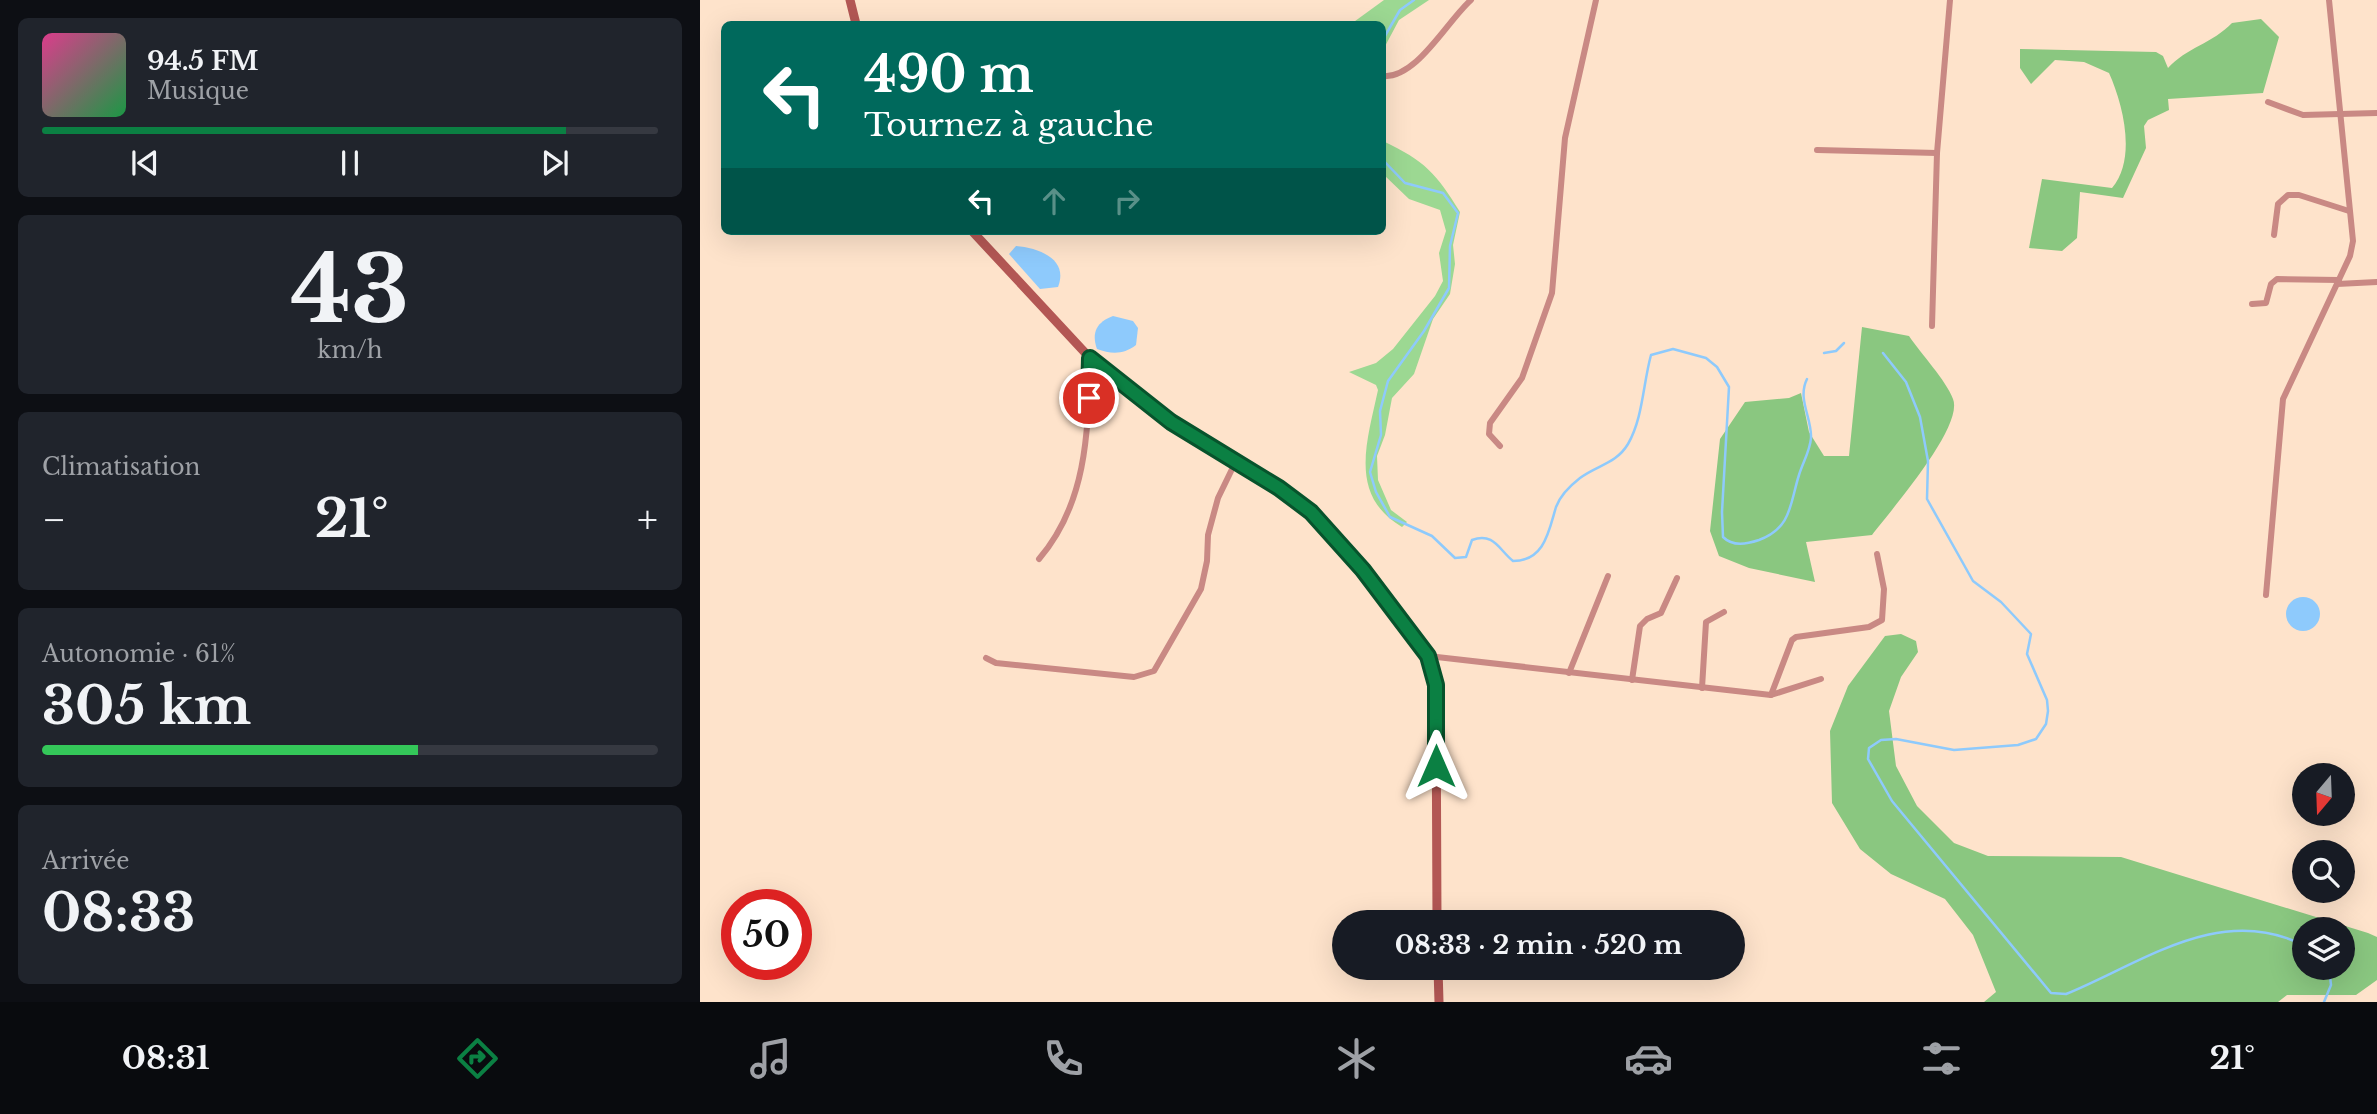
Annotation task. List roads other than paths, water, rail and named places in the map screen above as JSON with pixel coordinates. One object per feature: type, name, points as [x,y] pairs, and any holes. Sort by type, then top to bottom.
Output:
[{"type":"main road","points":[[849,0],[855,21]]},
{"type":"main road","points":[[976,235],[1090,358],[1171,422],[1279,488],[1311,512],[1363,570],[1428,656],[1436,685],[1437,910]]},
{"type":"main road","points":[[1439,980],[1440,1002]]},
{"type":"street","points":[[1386,76],[1408,70],[1471,0]]},
{"type":"street","points":[[1500,446],[1489,434],[1490,423],[1522,378],[1552,293],[1565,138],[1596,0]]},
{"type":"street","points":[[1932,326],[1937,153],[1950,0]]},
{"type":"street","points":[[2266,595],[2283,399],[2352,248],[2329,0]]},
{"type":"street","points":[[2268,102],[2303,115],[2377,113]]},
{"type":"street","points":[[1817,150],[1937,153]]},
{"type":"street","points":[[2274,235],[2278,204],[2287,195],[2299,195],[2349,211]]},
{"type":"street","points":[[2252,304],[2266,303],[2271,284],[2277,279],[2377,282]]},
{"type":"street","points":[[1039,559],[1069,513],[1087,448],[1090,358]]},
{"type":"street","points":[[986,658],[996,663],[1134,677],[1154,671],[1200,589],[1207,561],[1208,536],[1218,498],[1235,463]]},
{"type":"street","points":[[1771,695],[1792,640],[1796,637],[1869,627],[1882,620],[1884,589],[1877,554]]},
{"type":"street","points":[[1569,673],[1608,576]]},
{"type":"street","points":[[1632,680],[1640,626],[1647,619],[1661,613],[1676,578]]},
{"type":"street","points":[[1703,688],[1706,622],[1724,612]]},
{"type":"street","points":[[1428,656],[1771,695],[1821,679]]},
{"type":"water","points":[[1016,246],[1042,252],[1056,262],[1060,277],[1058,287],[1040,289],[1009,254]]},
{"type":"water","points":[[1113,316],[1133,321],[1138,328],[1136,345],[1126,351],[1112,353],[1097,349],[1097,328]]},
{"type":"water","points":[[2303,597],[2315,602],[2320,614],[2315,626],[2303,631],[2291,626],[2286,614],[2291,602]]},
{"type":"waterway","points":[[1386,34],[1400,10],[1414,0]]},
{"type":"waterway","points":[[1386,163],[1405,183],[1443,193],[1458,213],[1450,246],[1449,288],[1424,331],[1388,381],[1380,411],[1381,435],[1370,472],[1376,492],[1390,517],[1432,536],[1455,558],[1466,557],[1472,540],[1480,538],[1496,543],[1513,561],[1524,560],[1539,550],[1548,534],[1558,503],[1566,491],[1580,478],[1618,456],[1628,444],[1640,412],[1651,355],[1673,349],[1706,358],[1717,367],[1729,387],[1723,537],[1740,544],[1770,535],[1778,529],[1788,514],[1809,447],[1811,431],[1804,401],[1807,379]]},
{"type":"waterway","points":[[1824,353],[1836,351],[1844,343]]},
{"type":"waterway","points":[[1883,353],[1906,382],[1920,417],[1928,461],[1927,499],[1973,581],[2001,602],[2031,634],[2027,654],[2047,700],[2048,711],[2046,724],[2036,739],[2018,745],[1954,750],[1896,739],[1881,740],[1869,748],[1868,759],[1892,801],[2051,993],[2066,994],[2182,942],[2213,934],[2243,931],[2274,934],[2292,941]]},
{"type":"waterway","points":[[2324,1002],[2330,980]]}]
